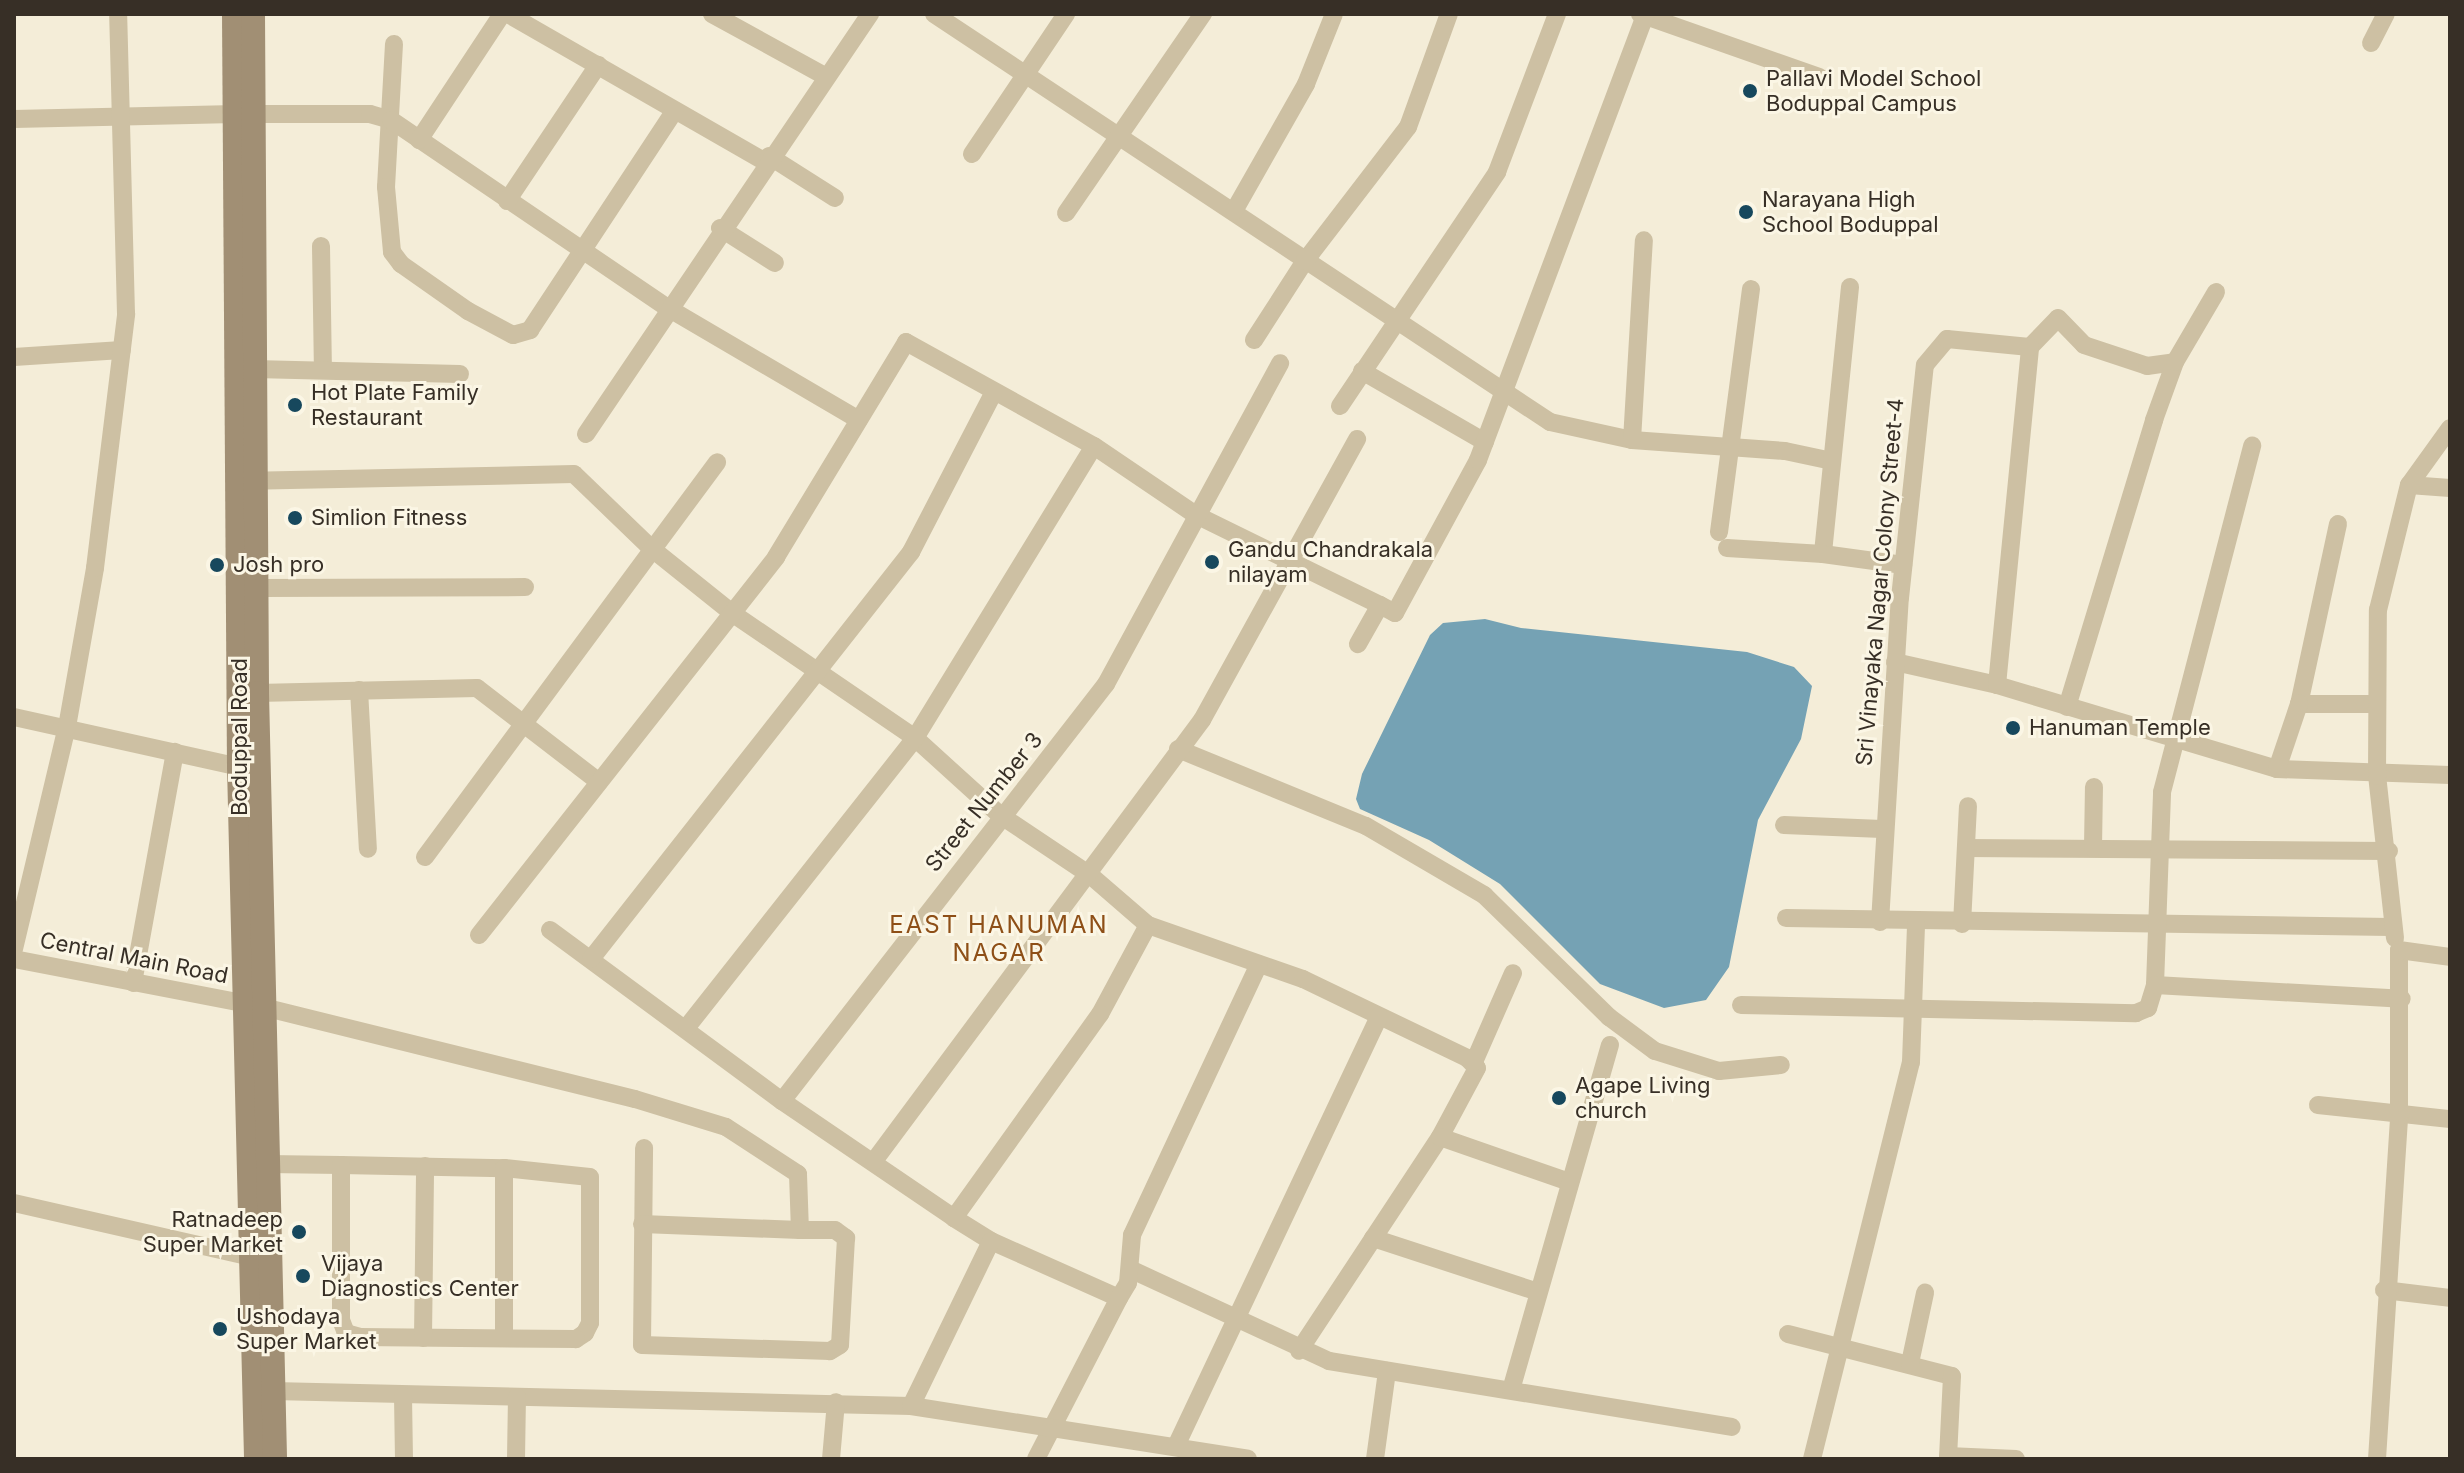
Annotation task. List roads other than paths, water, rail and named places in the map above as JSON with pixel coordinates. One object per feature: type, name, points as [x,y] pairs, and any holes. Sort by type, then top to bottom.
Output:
[{"type":"street","points":[[14,949],[67,727],[95,568],[122,350],[126,314],[118,14]]},
{"type":"street","name":"Boduppal Road","points":[[234,14],[244,114],[253,369],[245,481],[260,588],[248,1256],[256,1459]]},
{"type":"street","name":"Boduppal Road","points":[[253,14],[244,114],[245,481],[239,767],[267,1164],[275,1459]]},
{"type":"street","points":[[419,140],[502,14]]},
{"type":"street","points":[[508,14],[835,198]]},
{"type":"street","points":[[712,14],[825,76]]},
{"type":"street","points":[[586,434],[720,228],[870,14]]},
{"type":"street","points":[[934,14],[1305,261],[1396,317],[1504,396],[1550,422],[1632,440],[1733,446],[1832,461]]},
{"type":"street","points":[[972,154],[1066,14]]},
{"type":"street","points":[[1066,213],[1203,14]]},
{"type":"street","points":[[1234,211],[1306,84],[1334,14]]},
{"type":"street","points":[[1254,340],[1305,261],[1408,127],[1449,14]]},
{"type":"street","points":[[1340,406],[1396,317],[1497,172],[1557,14]]},
{"type":"street","points":[[2371,43],[2386,14]]},
{"type":"street","points":[[479,935],[776,557],[906,342],[1094,446],[1196,515],[1291,558],[1395,613],[1485,442],[1644,15],[1819,77]]},
{"type":"street","points":[[394,44],[386,187],[392,252],[401,264],[468,311],[522,336],[584,252],[675,110]]},
{"type":"street","points":[[507,201],[598,65]]},
{"type":"street","points":[[14,119],[370,114],[391,120],[668,308],[859,420]]},
{"type":"street","points":[[720,228],[775,263]]},
{"type":"street","points":[[1632,440],[1644,240]]},
{"type":"street","points":[[321,246],[323,370]]},
{"type":"street","points":[[1823,554],[1850,287]]},
{"type":"street","points":[[1751,289],[1723,540],[1903,565]]},
{"type":"street","points":[[2067,707],[2175,362],[2216,292]]},
{"type":"street","points":[[1997,685],[2030,347],[2058,318],[2084,345],[2147,366],[2175,362]]},
{"type":"street","name":"Sri Vinayaka Nagar Colony Street-4","points":[[1880,922],[1882,829],[1903,565],[1929,355],[1947,339],[2030,347]]},
{"type":"street","points":[[14,357],[122,350]]},
{"type":"street","name":"Street Number 3","points":[[782,1101],[1000,815],[1033,785],[1106,684],[1196,515],[1218,486],[1280,363]]},
{"type":"street","points":[[253,369],[460,374]]},
{"type":"street","points":[[1362,371],[1485,442]]},
{"type":"street","points":[[591,959],[814,669],[911,552],[994,392]]},
{"type":"street","points":[[2377,1459],[2384,1290],[2399,1116],[2402,999],[2399,950],[2391,927],[2389,851],[2377,776],[2375,704],[2378,610],[2409,485],[2450,428]]},
{"type":"street","points":[[874,1161],[1090,875],[1178,749],[1202,720],[1357,439]]},
{"type":"street","points":[[687,1027],[915,738],[1094,446]]},
{"type":"street","points":[[1741,1005],[2136,1013],[2148,1008],[2155,985],[2162,792],[2173,738],[2252,446]]},
{"type":"street","points":[[425,857],[588,642],[651,548],[717,462]]},
{"type":"street","points":[[245,481],[574,474],[651,548],[732,613],[915,738],[1000,815],[1090,875],[1148,925],[1259,964],[1474,1062]]},
{"type":"street","points":[[2409,485],[2450,488]]},
{"type":"street","points":[[2277,769],[2299,704],[2338,524]]},
{"type":"street","points":[[260,588],[525,587]]},
{"type":"street","points":[[1358,644],[1380,605]]},
{"type":"street","points":[[1895,662],[1997,685],[2277,769],[2377,776],[2450,775]]},
{"type":"street","points":[[257,693],[477,688],[599,782]]},
{"type":"street","points":[[359,690],[368,849]]},
{"type":"street","points":[[2299,704],[2375,704]]},
{"type":"street","points":[[14,717],[239,767]]},
{"type":"street","points":[[1178,749],[1366,826],[1484,895],[1609,1017],[1655,1051],[1719,1071],[1781,1065]]},
{"type":"street","points":[[133,983],[175,752]]},
{"type":"street","points":[[2093,848],[2094,787]]},
{"type":"street","points":[[1962,924],[1968,806]]},
{"type":"street","points":[[1784,825],[1882,829]]},
{"type":"street","points":[[1966,848],[2389,851]]},
{"type":"street","points":[[1786,918],[1916,924],[2391,927]]},
{"type":"street","points":[[1812,1459],[1911,1062],[1916,924]]},
{"type":"street","points":[[954,1218],[1100,1014],[1148,925]]},
{"type":"street","points":[[550,930],[687,1027],[782,1101],[954,1218],[991,1241],[1119,1298]]},
{"type":"street","points":[[2399,950],[2450,957]]},
{"type":"street","name":"Central Main Road","points":[[14,959],[254,1006],[571,1082],[726,1127],[798,1174],[800,1230]]},
{"type":"street","points":[[1036,1459],[1119,1298],[1130,1269],[1132,1235],[1259,964]]},
{"type":"street","points":[[1299,1351],[1440,1137],[1476,1074],[1474,1062],[1513,973]]},
{"type":"street","points":[[2155,985],[2402,999]]},
{"type":"street","points":[[1176,1446],[1379,1017]]},
{"type":"street","points":[[1511,1390],[1610,1045]]},
{"type":"street","points":[[2318,1105],[2450,1119]]},
{"type":"street","points":[[1440,1137],[1569,1182]]},
{"type":"street","points":[[642,1224],[835,1230],[846,1238],[843,1337],[830,1351],[642,1345],[642,1224],[644,1148]]},
{"type":"street","points":[[267,1164],[425,1166],[504,1168],[581,1172],[590,1177],[592,1187],[590,1323],[585,1333],[576,1339],[423,1338],[346,1333],[341,1320],[341,1165]]},
{"type":"street","points":[[423,1338],[425,1166]]},
{"type":"street","points":[[504,1168],[504,1338]]},
{"type":"street","points":[[14,1203],[248,1256]]},
{"type":"street","points":[[1373,1238],[1538,1292]]},
{"type":"street","points":[[911,1406],[991,1241]]},
{"type":"street","points":[[1130,1269],[1299,1351],[1387,1371],[1732,1427]]},
{"type":"street","points":[[2384,1290],[2450,1298]]},
{"type":"street","points":[[1910,1363],[1925,1293]]},
{"type":"street","points":[[1788,1334],[1944,1371],[1954,1382],[1948,1457],[2016,1459]]},
{"type":"street","points":[[1375,1459],[1387,1371]]},
{"type":"street","points":[[273,1391],[911,1406],[1248,1459]]},
{"type":"street","points":[[403,1396],[404,1459]]},
{"type":"street","points":[[516,1459],[517,1397]]},
{"type":"street","points":[[831,1459],[836,1402]]},
{"type":"water","points":[[1485,619],[1521,628],[1747,652],[1794,667],[1812,686],[1801,739],[1758,820],[1729,967],[1706,1000],[1664,1008],[1600,984],[1500,884],[1429,840],[1360,809],[1356,799],[1362,774],[1430,635],[1443,623]]},
{"type":"place","name":"Pallavi Model School Boduppal Campus","points":[[1750,91]]},
{"type":"place","name":"Narayana High School Boduppal","points":[[1746,212]]},
{"type":"place","name":"Hot Plate Family Restaurant","points":[[295,405]]},
{"type":"place","name":"Simlion Fitness","points":[[295,518]]},
{"type":"place","name":"Gandu Chandrakala nilayam","points":[[1212,562]]},
{"type":"place","name":"Josh pro","points":[[217,565]]},
{"type":"place","name":"Hanuman Temple","points":[[2013,728]]},
{"type":"place","name":"Agape Living church","points":[[1559,1098]]},
{"type":"place","name":"Ratnadeep Super Market","points":[[299,1232]]},
{"type":"place","name":"Vijaya Diagnostics Center","points":[[303,1276]]},
{"type":"place","name":"Ushodaya Super Market","points":[[220,1329]]},
{"type":"district","name":"EAST HANUMAN NAGAR","points":[[999,939]]}]
